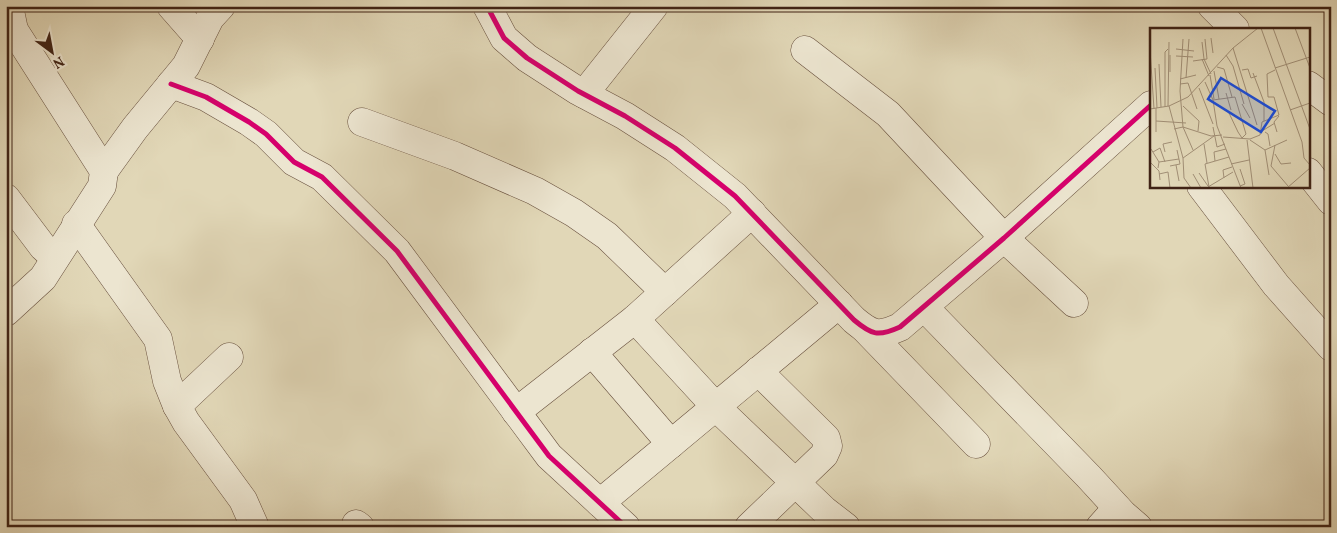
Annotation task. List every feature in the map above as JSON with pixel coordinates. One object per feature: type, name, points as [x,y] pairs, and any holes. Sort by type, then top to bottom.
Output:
[{"type":"street","points":[[171,6],[200,39]]},
{"type":"street","points":[[6,312],[43,278],[54,258],[76,224],[88,210],[102,186],[104,171],[135,128],[186,66],[210,18],[221,6]]},
{"type":"street","points":[[487,6],[504,38],[528,58],[675,148],[735,196],[976,444]]},
{"type":"street","points":[[584,94],[654,6]]},
{"type":"street","points":[[1212,6],[1235,28]]},
{"type":"street","points":[[10,24],[104,171]]},
{"type":"street","points":[[805,50],[888,114],[1004,238],[1074,303]]},
{"type":"street","points":[[171,84],[206,97],[248,122],[266,134],[294,162],[322,176],[397,251],[549,456],[626,527]]},
{"type":"street","points":[[1310,87],[1331,102]]},
{"type":"street","points":[[865,329],[876,334],[886,333],[900,327],[1148,112]]},
{"type":"street","points":[[362,122],[454,156],[535,191],[574,213],[607,236],[664,292]]},
{"type":"street","points":[[1310,174],[1331,200]]},
{"type":"street","points":[[1203,188],[1276,285],[1331,347]]},
{"type":"street","points":[[6,198],[43,247],[54,258]]},
{"type":"street","points":[[516,412],[635,319],[752,213]]},
{"type":"street","points":[[76,224],[158,339],[167,381],[177,406],[186,422],[243,500],[255,527]]},
{"type":"street","points":[[600,503],[839,304]]},
{"type":"street","points":[[924,307],[1090,477],[1109,517],[1138,527]]},
{"type":"street","points":[[635,319],[716,407],[824,510],[846,527]]},
{"type":"street","points":[[592,352],[671,444]]},
{"type":"street","points":[[177,406],[229,357]]},
{"type":"street","points":[[749,527],[824,455],[828,446],[826,438],[758,371]]},
{"type":"cycle path","points":[[487,6],[504,38],[527,58],[578,91],[625,116],[675,148],[735,196],[854,320],[866,329],[876,333],[900,327],[1004,238],[1150,106]]},
{"type":"cycle path","points":[[171,84],[206,97],[249,122],[266,134],[294,162],[322,177],[397,251],[549,456],[626,527]]}]
